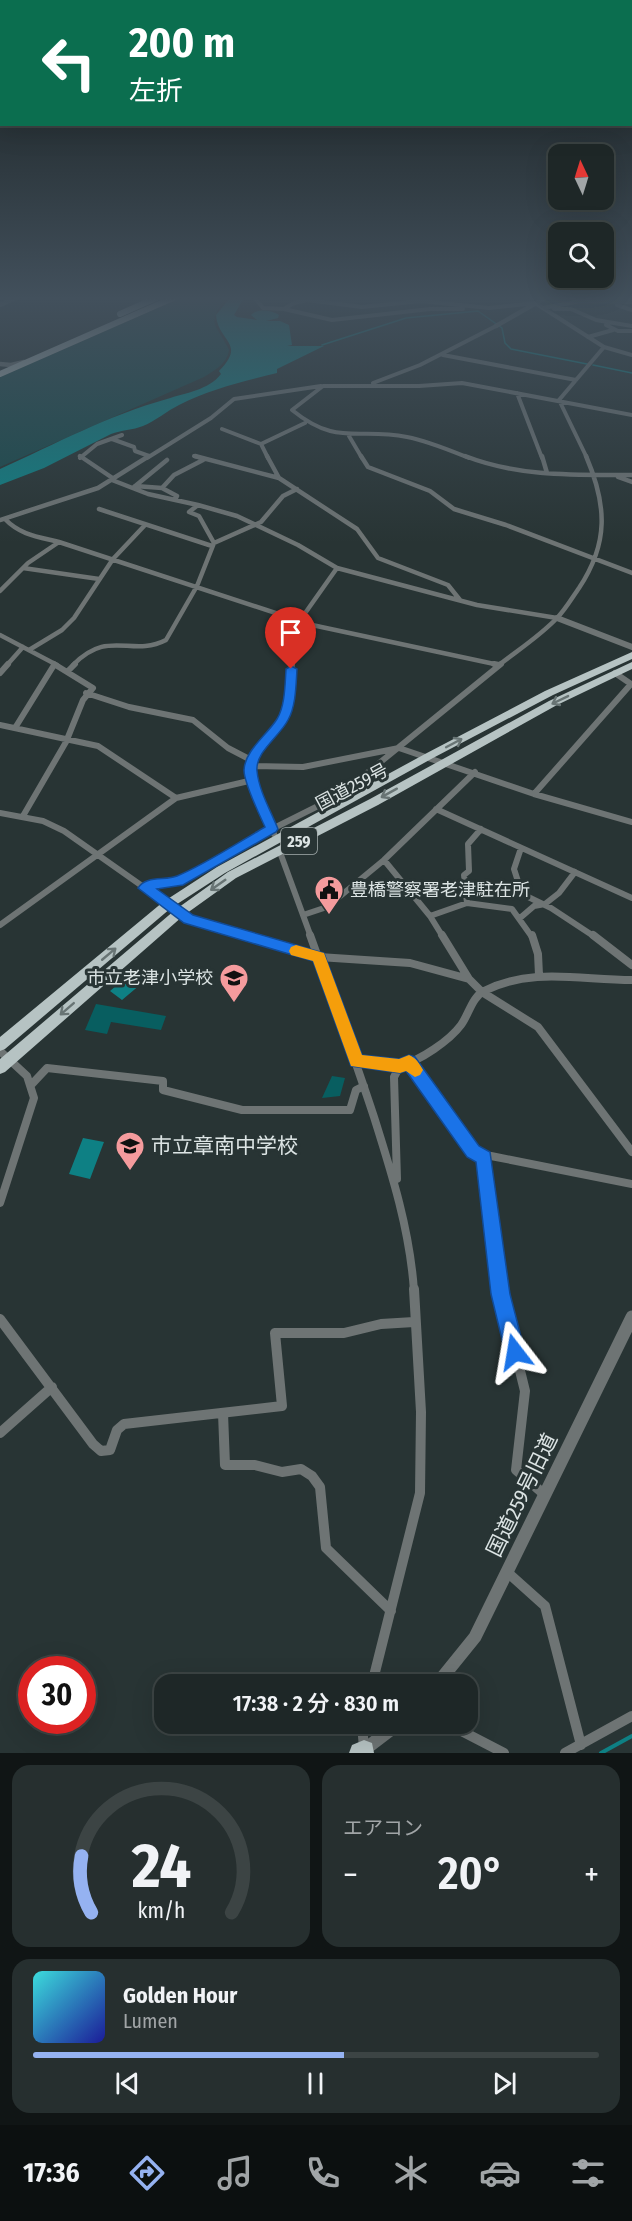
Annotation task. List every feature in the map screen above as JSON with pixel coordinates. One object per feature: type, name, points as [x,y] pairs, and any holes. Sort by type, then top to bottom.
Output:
[{"type":"highway","name":"国道259号","points":[[0,1045],[167,905],[221,870],[549,693],[632,655]]},
{"type":"highway","name":"国道259号","points":[[0,1068],[178,913],[232,875],[447,762],[553,703],[632,665]]},
{"type":"street","points":[[365,386],[384,380]]},
{"type":"street","points":[[559,400],[576,380]]},
{"type":"street","points":[[499,666],[299,621],[113,559],[18,531],[3,520],[98,488],[211,418],[234,399],[324,386],[462,383],[632,415]]},
{"type":"street","points":[[324,386],[292,410],[305,423],[334,434],[405,437],[468,460],[507,470],[632,475]]},
{"type":"street","points":[[517,393],[536,437],[547,473]]},
{"type":"street","points":[[145,888],[152,884],[179,881],[340,795],[557,618],[579,590],[596,560],[603,537],[604,516],[592,474],[559,400]]},
{"type":"street","points":[[261,444],[305,423]]},
{"type":"street","points":[[222,429],[261,444],[279,478]]},
{"type":"street","points":[[122,435],[97,444],[79,457],[113,479],[133,488],[237,516],[337,568],[506,611],[557,618],[632,647]]},
{"type":"street","points":[[349,436],[368,467],[430,491],[444,504],[632,573]]},
{"type":"street","points":[[112,439],[134,447],[135,451],[149,456]]},
{"type":"street","points":[[194,456],[279,478],[357,529],[378,558],[448,585],[460,600]]},
{"type":"street","points":[[133,488],[167,460]]},
{"type":"street","points":[[162,488],[170,478],[203,460]]},
{"type":"street","points":[[609,475],[632,482]]},
{"type":"street","points":[[133,488],[162,488],[177,496],[175,500]]},
{"type":"street","points":[[68,671],[95,647],[118,643],[161,644],[166,640],[197,586],[213,544],[241,529],[256,525],[283,496],[297,489]]},
{"type":"street","points":[[198,505],[189,512],[200,516],[213,544]]},
{"type":"street","points":[[99,509],[213,544]]},
{"type":"street","points":[[0,673],[26,649],[62,630],[74,618],[113,559],[145,525]]},
{"type":"street","points":[[0,591],[23,568],[59,542]]},
{"type":"street","points":[[23,568],[99,579]]},
{"type":"street","points":[[273,831],[253,780],[253,764],[257,752],[280,724],[286,712],[295,636],[299,621],[337,568]]},
{"type":"street","points":[[0,635],[68,671],[93,688],[86,693],[68,740],[23,816]]},
{"type":"street","points":[[15,728],[54,665]]},
{"type":"street","points":[[534,794],[631,684],[615,673]]},
{"type":"street","points":[[86,693],[117,705],[193,720],[228,748],[253,764],[303,767],[399,748],[447,762],[534,794],[632,822]]},
{"type":"street","points":[[0,725],[98,746],[176,798]]},
{"type":"street","points":[[303,915],[327,907],[384,860],[475,772]]},
{"type":"street","points":[[0,925],[176,798],[253,780]]},
{"type":"street","points":[[436,809],[632,898]]},
{"type":"street","points":[[0,813],[44,821],[64,831],[178,913],[205,925],[319,957],[410,963],[468,979]]},
{"type":"street","points":[[467,903],[464,876],[469,871],[468,844],[481,829]]},
{"type":"street","points":[[521,848],[514,869],[522,894],[545,904],[632,965]]},
{"type":"street","points":[[281,855],[356,1062],[397,1188],[412,1261],[421,1412],[420,1493],[375,1674]]},
{"type":"street","points":[[384,860],[430,916],[468,979],[482,992],[538,1027],[632,1152]]},
{"type":"street","points":[[520,918],[534,906],[545,904],[559,893],[575,872]]},
{"type":"street","points":[[430,916],[467,903],[512,909],[533,934],[539,957],[539,975]]},
{"type":"street","points":[[397,1188],[394,1077],[405,1064],[446,1041],[462,1024],[476,998],[482,992],[522,976],[632,980]]},
{"type":"street","points":[[0,1051],[27,1074],[33,1084],[34,1098],[0,1203]]},
{"type":"street","points":[[356,1062],[405,1064],[473,1151],[484,1158],[491,1156],[632,1184]]},
{"type":"street","points":[[33,1084],[47,1068],[163,1081],[162,1090],[242,1110],[350,1110],[356,1090],[364,1086]]},
{"type":"street","points":[[484,1158],[501,1294],[525,1391],[516,1470],[545,1495]]},
{"type":"street","name":"国道259号旧道","points":[[445,1674],[475,1637],[632,1317]]},
{"type":"street","points":[[0,1319],[93,1444],[101,1451],[110,1450],[117,1430],[124,1424],[282,1406],[275,1334],[344,1334],[381,1324],[414,1322]]},
{"type":"street","points":[[0,1433],[52,1387]]},
{"type":"street","points":[[223,1413],[225,1465],[255,1465],[271,1467],[282,1472],[301,1469],[312,1476],[320,1487],[326,1548],[391,1611]]},
{"type":"street","points":[[507,1572],[545,1606],[581,1745]]},
{"type":"street","points":[[565,1753],[632,1716]]},
{"type":"street","points":[[362,1734],[362,1752]]},
{"type":"street","points":[[362,1752],[385,1734]]},
{"type":"street","points":[[467,1734],[504,1753]]},
{"type":"shaded area","points":[[0,380],[198,380],[0,467]]},
{"type":"water","points":[[215,380],[249,380],[203,394],[143,426],[111,434],[44,468],[0,485],[0,469],[103,422],[210,384]]},
{"type":"water","points":[[135,970],[147,979],[122,1000],[110,991]]},
{"type":"water","points":[[83,1138],[104,1142],[90,1179],[69,1174]]},
{"type":"building","points":[[96,1004],[166,1016],[161,1030],[111,1022],[107,1034],[85,1030]]},
{"type":"building","points":[[332,1076],[345,1078],[340,1096],[322,1098]]},
{"type":"waterway","points":[[601,1753],[632,1736]]},
{"type":"slow traffic","points":[[296,951],[319,957],[356,1062],[400,1066],[409,1062],[415,1070]]},
{"type":"place","name":"豊橋警察署老津駐在所","points":[[329,916]]},
{"type":"place","name":"市立老津小学校","points":[[234,1004]]},
{"type":"place","name":"市立章南中学校","points":[[130,1172]]},
{"type":"route","points":[[291,669],[284,719],[257,752],[250,770],[272,829],[179,881],[152,884],[145,888],[189,919],[319,957],[356,1062],[400,1066],[409,1062],[473,1151],[484,1158],[501,1294],[515,1352]]}]
